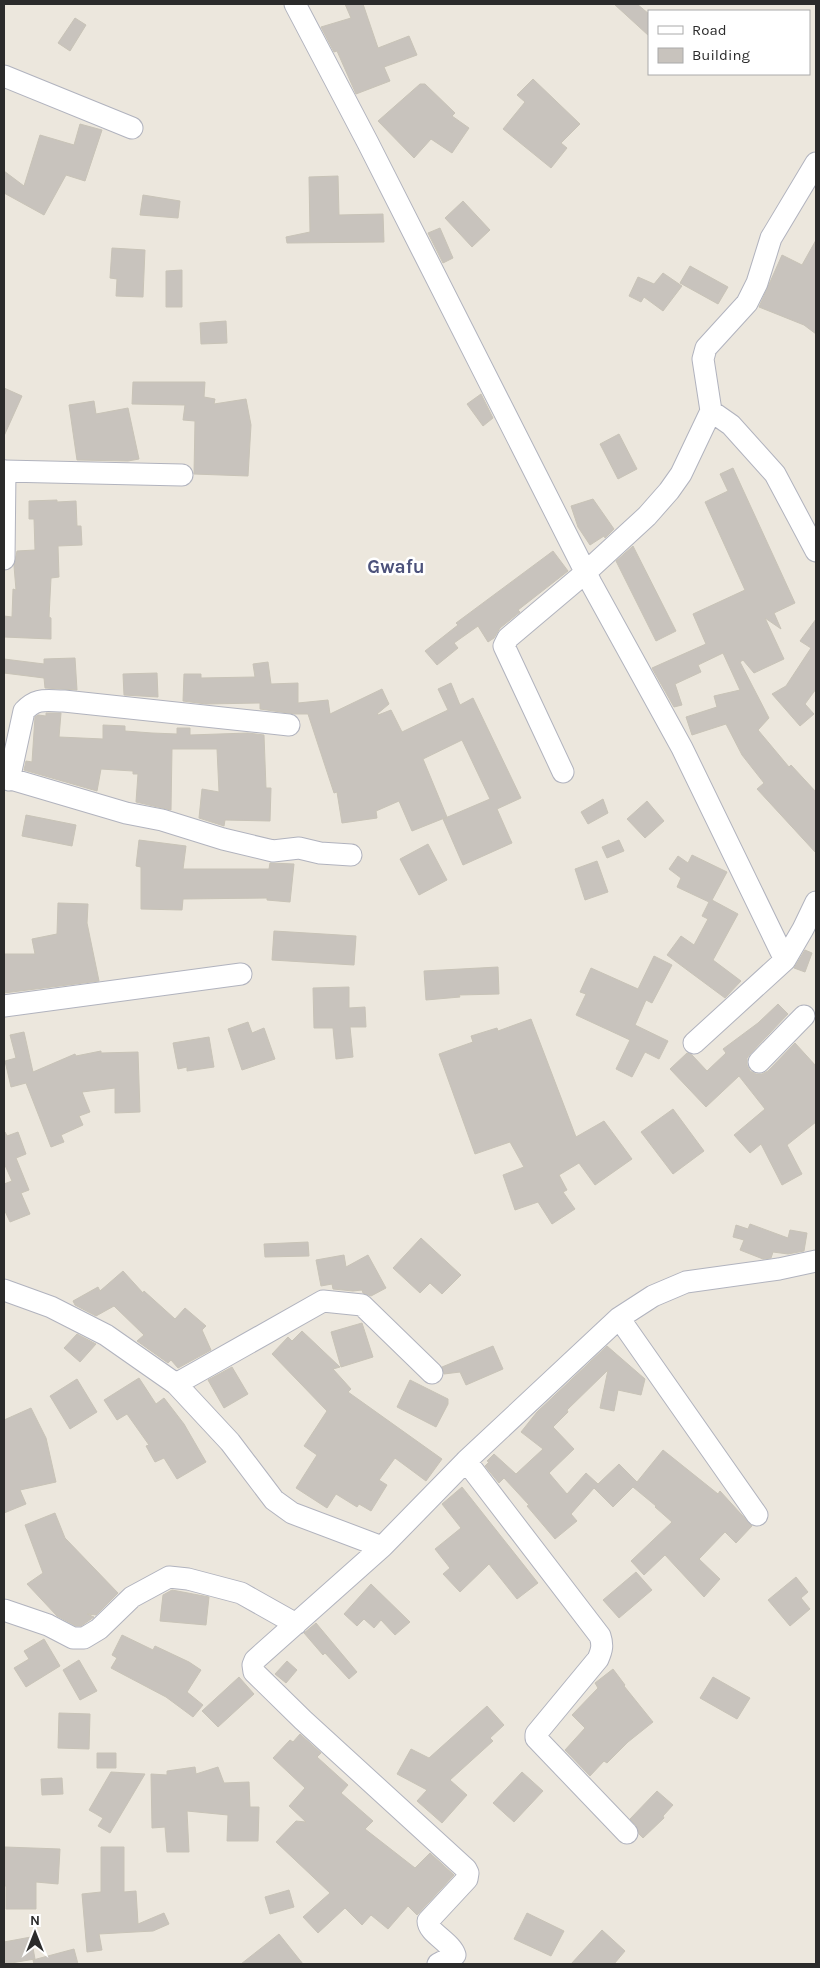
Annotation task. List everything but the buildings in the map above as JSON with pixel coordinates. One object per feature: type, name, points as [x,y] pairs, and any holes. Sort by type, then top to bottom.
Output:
[{"type":"street","points":[[295,4],[368,143],[585,573],[682,748],[785,960]]},
{"type":"street","points":[[4,76],[132,128]]},
{"type":"street","points":[[563,772],[504,646],[508,638],[585,573],[648,516],[681,474],[711,411],[703,359],[706,348],[747,303],[757,283],[771,238],[816,163]]},
{"type":"street","points":[[711,411],[731,424],[775,474],[816,551]]},
{"type":"street","points":[[4,559],[4,471],[182,475]]},
{"type":"street","points":[[289,725],[64,701],[38,701],[30,704],[24,711],[6,778],[126,813],[162,820],[223,839],[273,851],[299,848],[320,853],[350,855]]},
{"type":"street","points":[[694,1043],[785,960],[816,902]]},
{"type":"street","points":[[4,1006],[241,974]]},
{"type":"street","points":[[758,1062],[804,1016]]},
{"type":"street","points":[[438,1964],[454,1955],[453,1948],[429,1928],[428,1921],[467,1879],[468,1873],[466,1869],[303,1720],[254,1672],[253,1665],[256,1660],[382,1547],[466,1461],[619,1318],[653,1296],[686,1282],[779,1269],[816,1261]]},
{"type":"street","points":[[4,1290],[51,1307],[106,1334],[176,1384],[230,1442],[274,1500],[292,1513],[382,1547]]},
{"type":"street","points":[[176,1384],[322,1301],[362,1305],[432,1373]]},
{"type":"street","points":[[619,1318],[757,1516]]},
{"type":"street","points":[[466,1461],[600,1636],[602,1650],[598,1659],[536,1734],[536,1738],[627,1833]]},
{"type":"street","points":[[4,1610],[48,1625],[73,1638],[84,1638],[99,1630],[132,1597],[170,1577],[188,1579],[241,1593],[296,1624]]},
{"type":"district","name":"Gwafu","points":[[396,566]]}]
